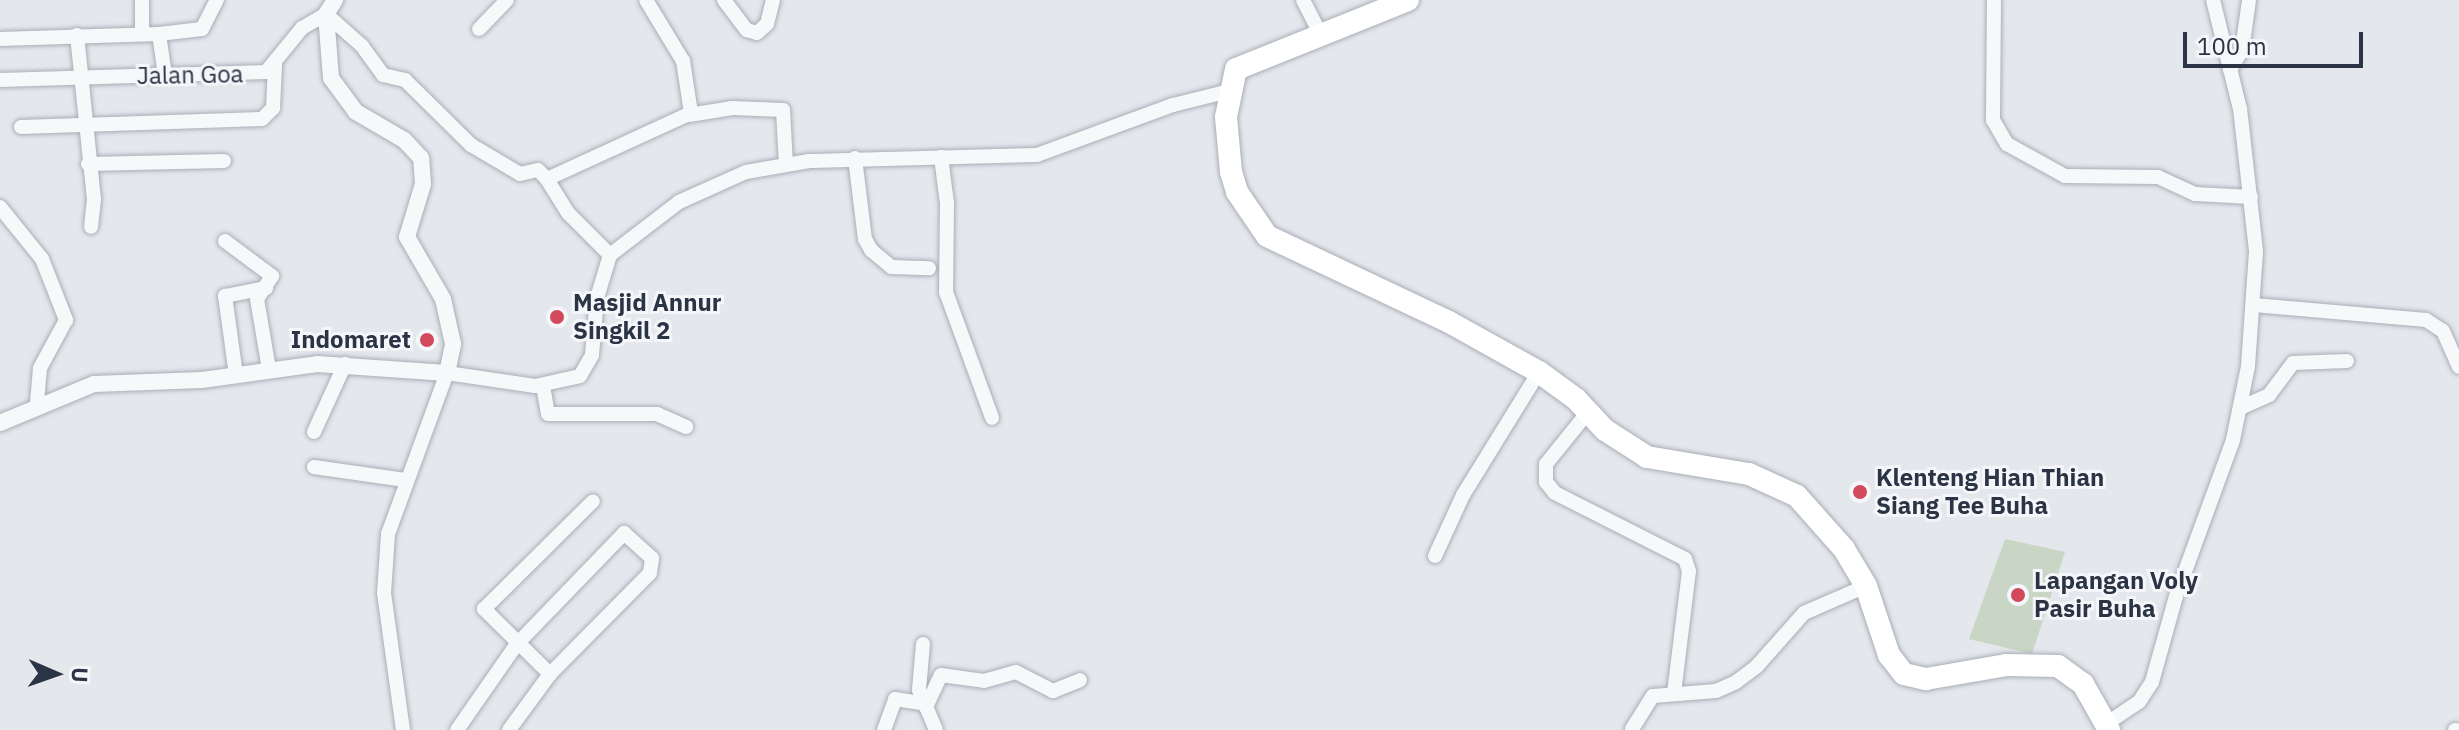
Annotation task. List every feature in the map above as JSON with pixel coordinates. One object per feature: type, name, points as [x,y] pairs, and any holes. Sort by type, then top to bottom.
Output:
[{"type":"highway","points":[[1408,0],[1247,61],[1236,69],[1229,91],[1231,172],[1237,192],[1267,236],[1449,322],[1539,372],[1605,430],[1647,457],[1749,474],[1790,491],[1827,527],[1866,586],[1889,655],[1904,674],[1926,679],[2042,662],[2083,684],[2108,727]]},
{"type":"street","points":[[135,0],[142,0],[142,34]]},
{"type":"street","name":"Jalan Goa","points":[[0,39],[159,34],[202,29],[217,0]]},
{"type":"street","points":[[479,29],[507,0]]},
{"type":"street","points":[[646,0],[683,61],[689,115]]},
{"type":"street","points":[[724,0],[747,30],[757,33],[767,24],[773,0]]},
{"type":"street","points":[[1303,0],[1320,33]]},
{"type":"street","points":[[1994,0],[1992,112],[2007,144],[2065,176],[2158,177],[2195,194],[2251,197]]},
{"type":"street","points":[[2108,727],[2139,702],[2152,682],[2240,408],[2254,305],[2251,197],[2230,70],[2213,0]]},
{"type":"street","points":[[2230,70],[2246,37],[2249,0]]},
{"type":"street","points":[[330,7],[383,75],[405,80],[480,152],[505,161],[520,174],[538,170],[568,213],[610,255]]},
{"type":"street","points":[[330,7],[328,63],[342,95],[421,158],[423,184],[407,237],[443,299],[453,344],[447,373],[405,480],[388,534],[384,593],[403,730]]},
{"type":"street","name":"Jalan Goa","points":[[0,80],[256,73],[275,65],[286,45],[330,7]]},
{"type":"street","points":[[159,34],[165,75]]},
{"type":"street","points":[[77,35],[77,78],[88,164],[91,227]]},
{"type":"street","points":[[21,127],[262,119],[273,108],[275,65]]},
{"type":"street","points":[[0,423],[37,405],[94,384],[236,375],[269,369],[345,364],[447,373],[501,385],[543,386],[572,380],[586,368],[602,270],[610,255],[679,202],[746,172],[855,158],[1037,155],[1173,105],[1229,91]]},
{"type":"street","points":[[547,179],[689,115],[732,108],[783,110],[786,165]]},
{"type":"street","points":[[941,157],[947,203],[946,292],[992,418]]},
{"type":"street","points":[[855,158],[865,239],[871,250],[888,266],[929,268]]},
{"type":"street","points":[[88,164],[224,161]]},
{"type":"street","points":[[0,207],[42,259],[66,320],[40,368],[37,405]]},
{"type":"street","points":[[225,241],[271,274],[266,288],[257,299],[269,369]]},
{"type":"street","points":[[236,375],[225,296],[266,288]]},
{"type":"street","points":[[2254,305],[2432,322],[2451,344],[2459,367]]},
{"type":"street","points":[[2240,408],[2269,395],[2293,363],[2347,361]]},
{"type":"street","points":[[314,432],[345,364]]},
{"type":"street","points":[[1435,556],[1463,495],[1539,372]]},
{"type":"street","points":[[543,386],[548,414],[657,414],[686,427]]},
{"type":"street","points":[[1588,412],[1546,464],[1546,482],[1555,493],[1685,559],[1689,571],[1674,693]]},
{"type":"street","points":[[314,467],[405,480]]},
{"type":"street","points":[[550,674],[486,614],[486,605],[593,501]]},
{"type":"street","points":[[457,730],[516,645],[624,533],[652,558],[650,573],[550,674],[509,730]]},
{"type":"street","points":[[1632,729],[1647,702],[1674,693],[1716,691],[1736,682],[1757,666],[1804,613],[1866,586]]},
{"type":"street","points":[[923,644],[918,680],[936,730]]},
{"type":"street","points":[[925,706],[941,675],[984,681],[1016,672],[1053,691],[1080,680]]},
{"type":"street","points":[[884,730],[895,699],[925,706]]},
{"type":"green space","name":"Lapangan Voly Pasir Buha","points":[[2005,539],[2065,552],[2032,654],[1969,639]]},
{"type":"place","name":"Masjid Annur Singkil 2","points":[[557,317]]},
{"type":"place","name":"Indomaret","points":[[427,340]]},
{"type":"place","name":"Klenteng Hian Thian Siang Tee Buha","points":[[1860,492]]},
{"type":"place","name":"Lapangan Voly Pasir Buha","points":[[2018,595]]}]
